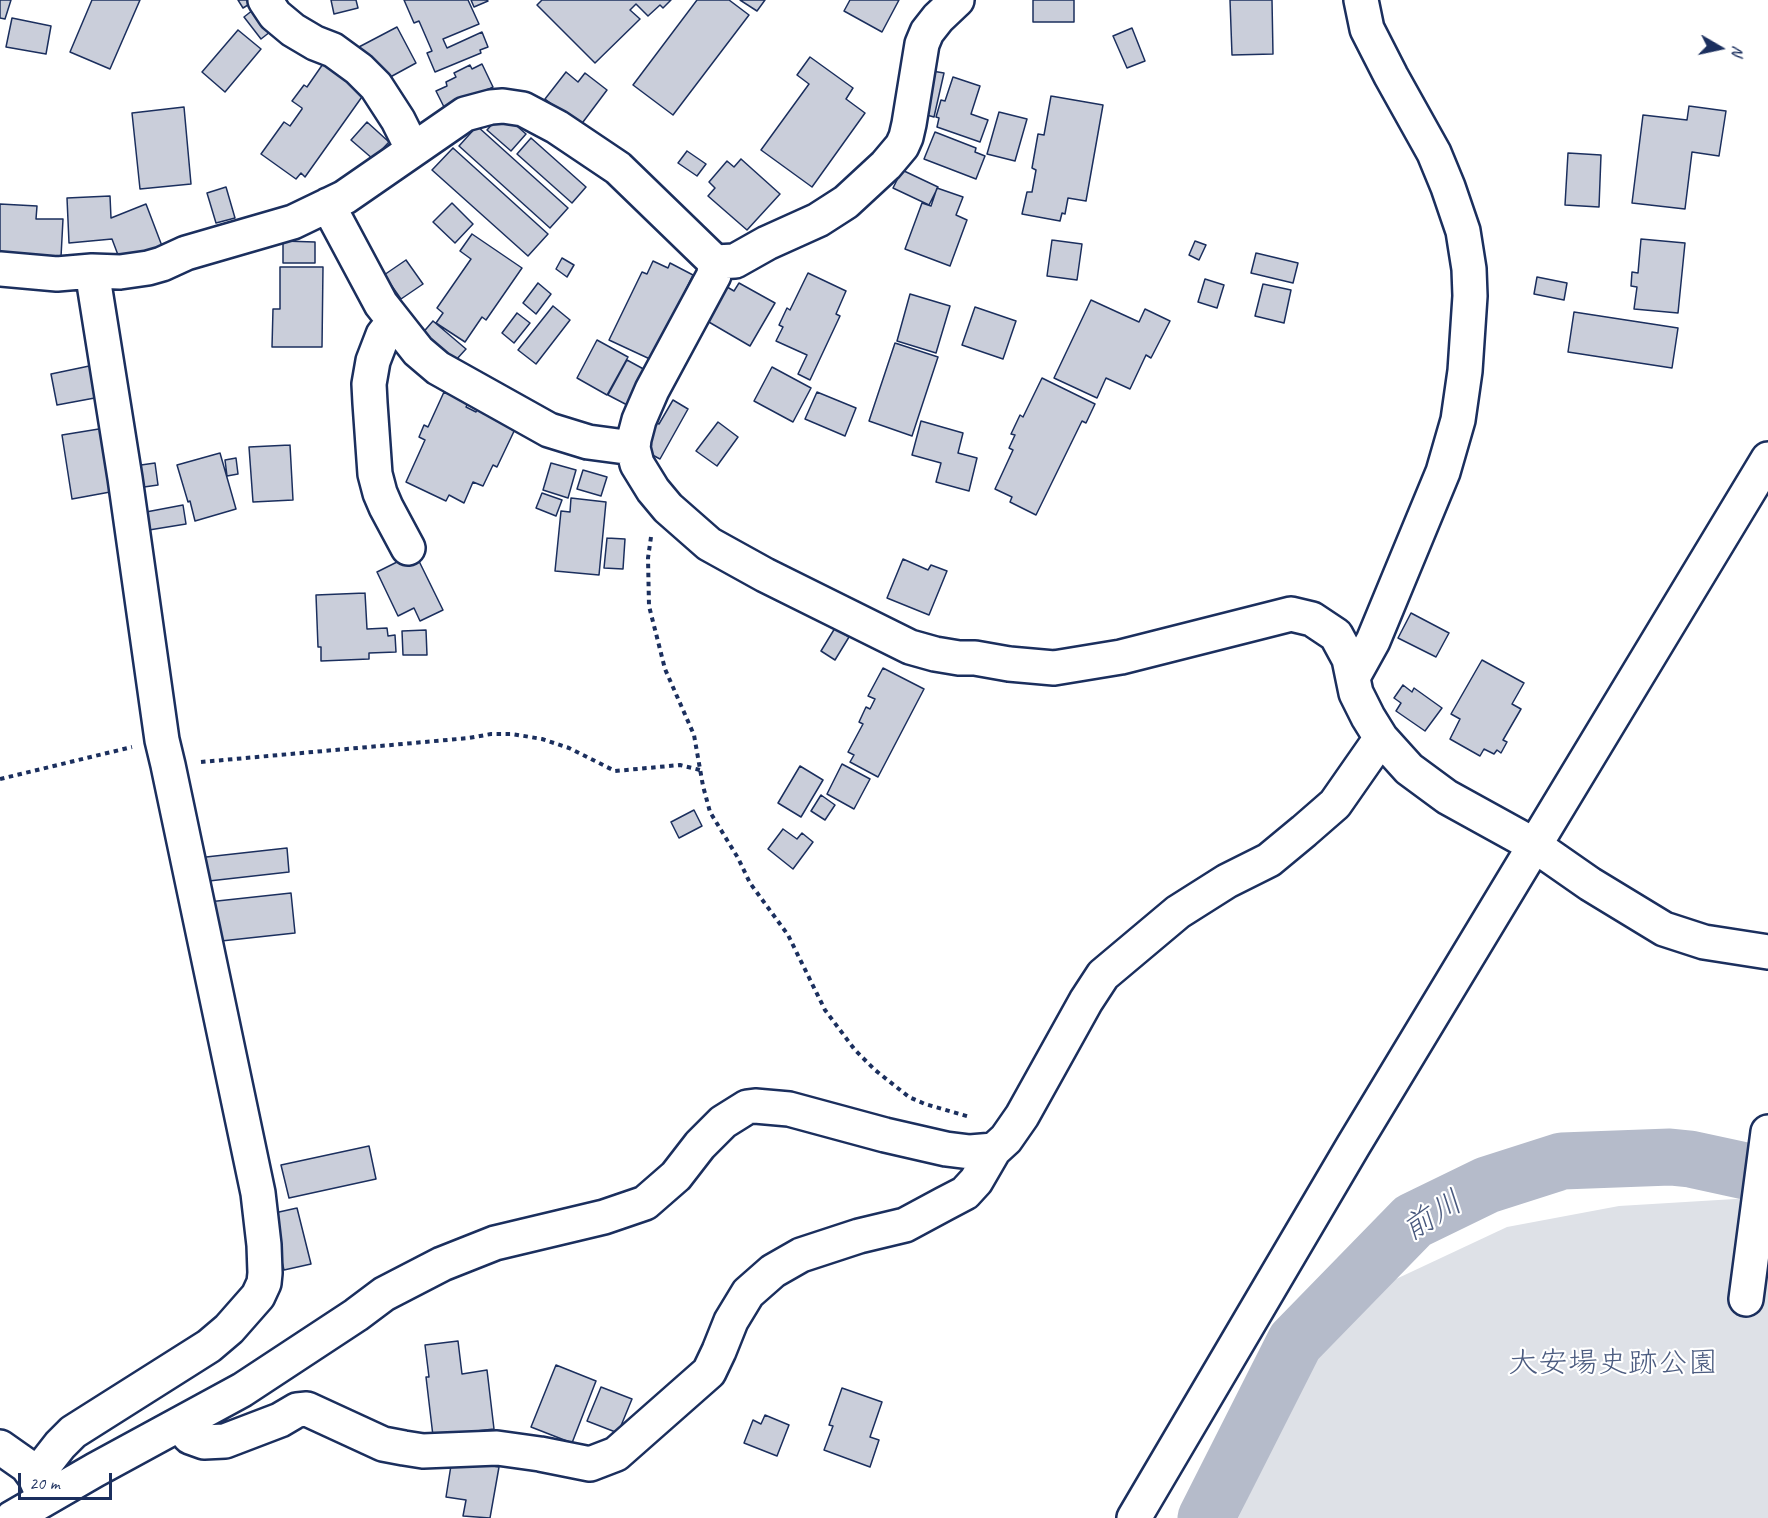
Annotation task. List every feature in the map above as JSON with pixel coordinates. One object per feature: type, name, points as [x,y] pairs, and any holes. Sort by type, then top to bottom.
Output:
[{"type":"street","points":[[265,0],[275,15],[293,30],[333,50],[359,69],[376,86],[398,120],[413,150]]},
{"type":"street","points":[[0,269],[57,274],[92,271],[120,272],[148,268],[186,253],[293,222],[345,197],[465,114],[502,106],[523,109],[557,127],[618,168],[715,262],[735,261],[767,243],[818,220],[846,202],[886,165],[902,146],[906,136],[922,44],[927,32],[957,0]]},
{"type":"street","points":[[1353,678],[1382,621],[1443,472],[1458,420],[1465,370],[1470,296],[1463,231],[1448,188],[1434,153],[1367,29],[1361,0]]},
{"type":"street","points":[[328,205],[381,304],[418,351],[438,368],[549,430],[588,442],[633,448]]},
{"type":"street","points":[[715,262],[714,275],[639,420],[633,448],[637,464],[661,500],[710,544],[765,575],[910,647],[959,658],[1054,668],[1120,657],[1291,614],[1312,619],[1336,635],[1348,659],[1356,693],[1381,738],[1409,769],[1447,797],[1534,845],[1590,884],[1664,929],[1704,942],[1768,952]]},
{"type":"street","points":[[12,1518],[40,1488],[60,1445],[73,1432],[209,1346],[229,1329],[258,1296],[264,1283],[264,1245],[258,1193],[165,752],[92,271]]},
{"type":"street","points":[[394,321],[383,335],[373,361],[369,384],[370,403],[375,474],[386,507],[408,548]]},
{"type":"street","points":[[1134,1518],[1353,1146],[1768,459]]},
{"type":"street","points":[[180,1425],[190,1437],[204,1442],[225,1441],[280,1420],[297,1410],[307,1408],[383,1444],[423,1451],[497,1448],[590,1464],[616,1454],[709,1372],[714,1365],[731,1321],[748,1293],[773,1271],[801,1255],[859,1236],[905,1225],[965,1193],[976,1181],[1032,1100],[1086,1001],[1103,975],[1178,912],[1227,881],[1269,860],[1304,831],[1335,804],[1381,738]]},
{"type":"street","points":[[40,1488],[95,1470],[180,1425],[242,1390],[384,1294],[442,1264],[495,1243],[604,1217],[645,1203],[676,1176],[700,1145],[723,1122],[747,1107],[789,1109],[885,1135],[970,1152],[1004,1139]]},
{"type":"street","points":[[1746,1299],[1768,1132]]},
{"type":"street","points":[[0,1448],[27,1466],[40,1488]]},
{"type":"path","points":[[661,500],[652,520],[648,558],[649,606],[665,669],[694,735],[710,812],[738,858],[750,883],[788,935],[825,1010],[855,1050],[875,1070],[909,1097],[952,1112],[1004,1139]]},
{"type":"path","points":[[0,779],[165,752],[469,738],[491,734],[512,734],[542,739],[569,748],[615,771],[680,765],[700,770]]},
{"type":"green space","name":"大安場史跡公園","points":[[1768,1197],[1768,1518],[1238,1518],[1318,1355],[1379,1287],[1507,1227],[1619,1206]]},
{"type":"building","points":[[0,0],[11,0],[5,19],[0,18]]},
{"type":"building","points":[[92,0],[140,0],[110,69],[70,52]]},
{"type":"building","points":[[238,0],[256,0],[243,8]]},
{"type":"building","points":[[331,0],[356,0],[358,8],[334,14]]},
{"type":"building","points":[[404,0],[468,0],[479,24],[443,39],[447,48],[482,32],[488,47],[480,50],[481,53],[435,72],[427,53],[432,51],[419,21],[414,23]]},
{"type":"building","points":[[471,0],[487,0],[488,1],[474,7]]},
{"type":"building","points":[[542,0],[671,0],[663,8],[660,5],[648,16],[636,4],[630,10],[640,19],[595,63],[537,5]]},
{"type":"building","points":[[697,0],[729,0],[749,15],[673,115],[633,85]]},
{"type":"building","points":[[740,0],[765,0],[757,11]]},
{"type":"building","points":[[850,0],[899,0],[882,32],[844,11]]},
{"type":"building","points":[[1033,0],[1074,0],[1074,22],[1033,22]]},
{"type":"building","points":[[1230,0],[1272,0],[1273,54],[1232,55]]},
{"type":"building","points":[[258,6],[275,28],[261,39],[244,17]]},
{"type":"building","points":[[12,18],[51,26],[46,54],[6,47]]},
{"type":"building","points":[[397,27],[416,63],[383,81],[357,48]]},
{"type":"building","points":[[1132,28],[1145,61],[1127,68],[1113,36]]},
{"type":"building","points":[[238,30],[261,49],[225,92],[202,72]]},
{"type":"building","points":[[810,57],[853,88],[846,99],[865,113],[812,187],[761,150],[809,84],[797,75]]},
{"type":"building","points":[[325,61],[364,94],[305,177],[301,173],[296,179],[261,154],[284,122],[290,126],[302,109],[292,101],[304,85],[307,87]]},
{"type":"building","points":[[482,64],[493,87],[446,111],[436,91],[447,86],[446,82],[456,77],[454,73],[470,65],[472,69]]},
{"type":"building","points":[[932,71],[944,73],[934,117],[923,114]]},
{"type":"building","points":[[566,72],[578,82],[585,73],[607,90],[580,126],[545,99]]},
{"type":"building","points":[[953,77],[980,86],[971,114],[988,120],[980,142],[937,127],[939,118],[936,117],[941,100],[945,101]]},
{"type":"building","points":[[1051,96],[1103,105],[1086,201],[1068,198],[1065,214],[1062,213],[1060,221],[1022,214],[1027,192],[1032,192],[1036,170],[1032,168],[1038,134],[1044,135]]},
{"type":"building","points":[[1689,106],[1726,111],[1719,156],[1692,152],[1685,209],[1632,203],[1643,115],[1687,120]]},
{"type":"building","points":[[184,107],[191,184],[140,189],[132,113]]},
{"type":"building","points":[[999,112],[1027,119],[1015,161],[987,154]]},
{"type":"building","points":[[502,113],[526,134],[511,151],[487,130]]},
{"type":"building","points":[[367,122],[389,142],[373,159],[351,140]]},
{"type":"building","points":[[477,126],[568,208],[550,228],[459,146]]},
{"type":"building","points":[[935,132],[976,148],[975,152],[985,156],[976,179],[924,159]]},
{"type":"building","points":[[531,138],[586,187],[572,203],[517,154]]},
{"type":"building","points":[[453,148],[548,234],[528,256],[432,170]]},
{"type":"building","points":[[687,151],[706,164],[697,176],[678,163]]},
{"type":"building","points":[[1568,153],[1601,155],[1599,207],[1565,205]]},
{"type":"building","points":[[741,159],[780,194],[747,230],[708,196],[715,188],[709,182],[727,161],[734,167]]},
{"type":"building","points":[[902,170],[938,187],[929,205],[893,188]]},
{"type":"building","points":[[226,187],[235,218],[216,223],[207,193]]},
{"type":"building","points":[[937,188],[963,197],[956,215],[967,220],[950,266],[905,249],[922,203],[931,206]]},
{"type":"building","points":[[110,196],[111,218],[146,204],[162,246],[121,263],[112,239],[69,243],[67,198]]},
{"type":"building","points":[[452,203],[473,224],[455,243],[433,222]]},
{"type":"building","points":[[0,204],[37,206],[36,219],[63,219],[61,257],[0,255]]},
{"type":"building","points":[[472,234],[522,268],[486,320],[482,317],[465,342],[436,323],[443,313],[437,308],[471,259],[460,251]]},
{"type":"building","points":[[1641,239],[1685,243],[1678,313],[1634,309],[1637,287],[1631,286],[1632,272],[1638,273]]},
{"type":"building","points":[[1052,240],[1082,244],[1077,280],[1047,276]]},
{"type":"building","points":[[283,241],[315,242],[315,263],[283,263]]},
{"type":"building","points":[[1195,241],[1206,245],[1199,260],[1189,255]]},
{"type":"building","points":[[1256,253],[1298,263],[1293,283],[1251,273]]},
{"type":"building","points":[[562,258],[574,265],[567,277],[556,269]]},
{"type":"building","points":[[406,260],[423,284],[401,299],[384,275]]},
{"type":"building","points":[[653,261],[668,268],[670,263],[693,275],[652,360],[609,340],[642,272],[647,274]]},
{"type":"building","points":[[280,267],[323,267],[322,347],[272,347],[273,309],[280,309]]},
{"type":"building","points":[[808,273],[846,291],[836,314],[840,316],[810,380],[798,374],[807,355],[776,341],[783,327],[779,325],[787,308],[790,310]]},
{"type":"building","points":[[1537,277],[1567,283],[1564,300],[1534,294]]},
{"type":"building","points":[[1205,279],[1224,285],[1217,308],[1198,302]]},
{"type":"building","points":[[538,283],[551,294],[536,314],[523,303]]},
{"type":"building","points":[[739,283],[775,303],[750,346],[702,318],[722,284],[734,291]]},
{"type":"building","points":[[1263,284],[1291,290],[1284,323],[1255,316]]},
{"type":"building","points":[[910,294],[950,306],[936,353],[897,341]]},
{"type":"building","points":[[1091,300],[1139,322],[1145,309],[1170,321],[1151,358],[1146,355],[1130,389],[1106,378],[1097,398],[1054,378]]},
{"type":"building","points":[[553,306],[570,320],[536,364],[518,350]]},
{"type":"building","points":[[975,307],[1016,321],[1003,359],[962,345]]},
{"type":"building","points":[[1574,312],[1678,328],[1672,368],[1568,352]]},
{"type":"building","points":[[517,313],[530,323],[514,343],[502,333]]},
{"type":"building","points":[[433,321],[466,349],[455,361],[420,336]]},
{"type":"building","points":[[597,340],[628,357],[607,395],[577,378]]},
{"type":"building","points":[[895,343],[938,357],[912,436],[869,421]]},
{"type":"building","points":[[627,360],[649,372],[631,407],[608,395]]},
{"type":"building","points":[[94,365],[100,397],[57,405],[51,374]]},
{"type":"building","points":[[772,367],[811,388],[793,422],[754,401]]},
{"type":"building","points":[[1042,378],[1095,404],[1086,423],[1082,421],[1036,515],[1010,502],[1012,497],[995,489],[1013,450],[1009,448],[1015,435],[1011,434],[1020,415],[1023,417]]},
{"type":"building","points":[[444,392],[468,403],[466,407],[476,412],[478,407],[517,425],[497,467],[493,465],[483,486],[473,482],[464,503],[449,495],[446,501],[406,482],[425,440],[419,437],[424,425],[428,427]]},
{"type":"building","points":[[817,392],[856,408],[845,436],[805,419]]},
{"type":"building","points":[[673,400],[688,409],[660,459],[641,449],[655,422],[659,424]]},
{"type":"building","points":[[921,421],[963,433],[958,453],[977,458],[969,491],[936,482],[941,463],[912,455]]},
{"type":"building","points":[[718,422],[738,437],[717,466],[696,451]]},
{"type":"building","points":[[111,427],[121,490],[72,499],[62,435]]},
{"type":"building","points":[[290,445],[293,500],[253,502],[249,447]]},
{"type":"building","points":[[220,453],[236,509],[195,521],[177,465]]},
{"type":"building","points":[[236,458],[238,474],[227,476],[225,460]]},
{"type":"building","points":[[155,463],[158,485],[137,488],[134,466]]},
{"type":"building","points":[[551,463],[576,470],[568,498],[543,490]]},
{"type":"building","points":[[583,470],[607,477],[601,496],[577,489]]},
{"type":"building","points":[[542,493],[562,500],[556,516],[536,508]]},
{"type":"building","points":[[571,498],[606,502],[599,575],[555,571],[561,511],[570,512]]},
{"type":"building","points":[[183,505],[186,524],[149,530],[146,512]]},
{"type":"building","points":[[607,538],[625,539],[623,569],[604,568]]},
{"type":"building","points":[[415,553],[443,610],[420,621],[414,608],[398,616],[377,572]]},
{"type":"building","points":[[903,559],[928,570],[931,565],[947,571],[929,615],[887,598]]},
{"type":"building","points":[[365,593],[367,629],[387,628],[388,636],[395,635],[396,652],[369,653],[369,659],[321,661],[321,647],[318,647],[316,595]]},
{"type":"building","points":[[1411,613],[1449,633],[1436,657],[1398,638]]},
{"type":"building","points":[[835,628],[849,637],[835,660],[821,651]]},
{"type":"building","points":[[426,630],[427,655],[403,655],[402,631]]},
{"type":"building","points":[[1482,660],[1524,683],[1512,704],[1521,709],[1503,740],[1507,742],[1501,753],[1497,750],[1494,754],[1484,749],[1480,756],[1450,739],[1460,719],[1451,714]]},
{"type":"building","points":[[883,668],[924,689],[878,777],[850,762],[854,755],[848,752],[863,724],[859,722],[866,707],[870,709],[875,699],[868,696]]},
{"type":"building","points":[[1403,685],[1412,692],[1414,688],[1442,708],[1425,731],[1396,711],[1401,703],[1394,698]]},
{"type":"building","points":[[842,764],[870,779],[854,809],[827,794]]},
{"type":"building","points":[[800,766],[823,780],[801,817],[778,803]]},
{"type":"building","points":[[821,795],[835,805],[825,820],[811,811]]},
{"type":"building","points":[[694,810],[702,826],[679,838],[671,822]]},
{"type":"building","points":[[783,829],[797,839],[802,833],[813,842],[793,869],[768,849]]},
{"type":"building","points":[[287,848],[289,872],[200,882],[197,858]]},
{"type":"building","points":[[291,893],[295,933],[212,942],[208,902]]},
{"type":"building","points":[[369,1146],[376,1179],[289,1198],[281,1165]]},
{"type":"building","points":[[297,1208],[311,1264],[284,1270],[270,1214]]},
{"type":"building","points":[[458,1341],[462,1374],[487,1370],[494,1429],[433,1436],[426,1377],[429,1377],[425,1345]]},
{"type":"building","points":[[556,1365],[596,1381],[572,1443],[531,1427]]},
{"type":"building","points":[[601,1387],[632,1399],[618,1433],[587,1421]]},
{"type":"building","points":[[842,1388],[882,1402],[870,1437],[879,1440],[870,1467],[824,1450],[833,1426],[829,1425]]},
{"type":"building","points":[[765,1415],[789,1425],[777,1456],[744,1443],[753,1420],[761,1424]]},
{"type":"building","points":[[452,1459],[499,1467],[490,1518],[463,1516],[466,1500],[446,1497]]},
{"type":"waterway","name":"前川","points":[[1206,1518],[1295,1342],[1413,1221],[1487,1185],[1562,1161],[1670,1157],[1690,1159],[1768,1176]]}]
